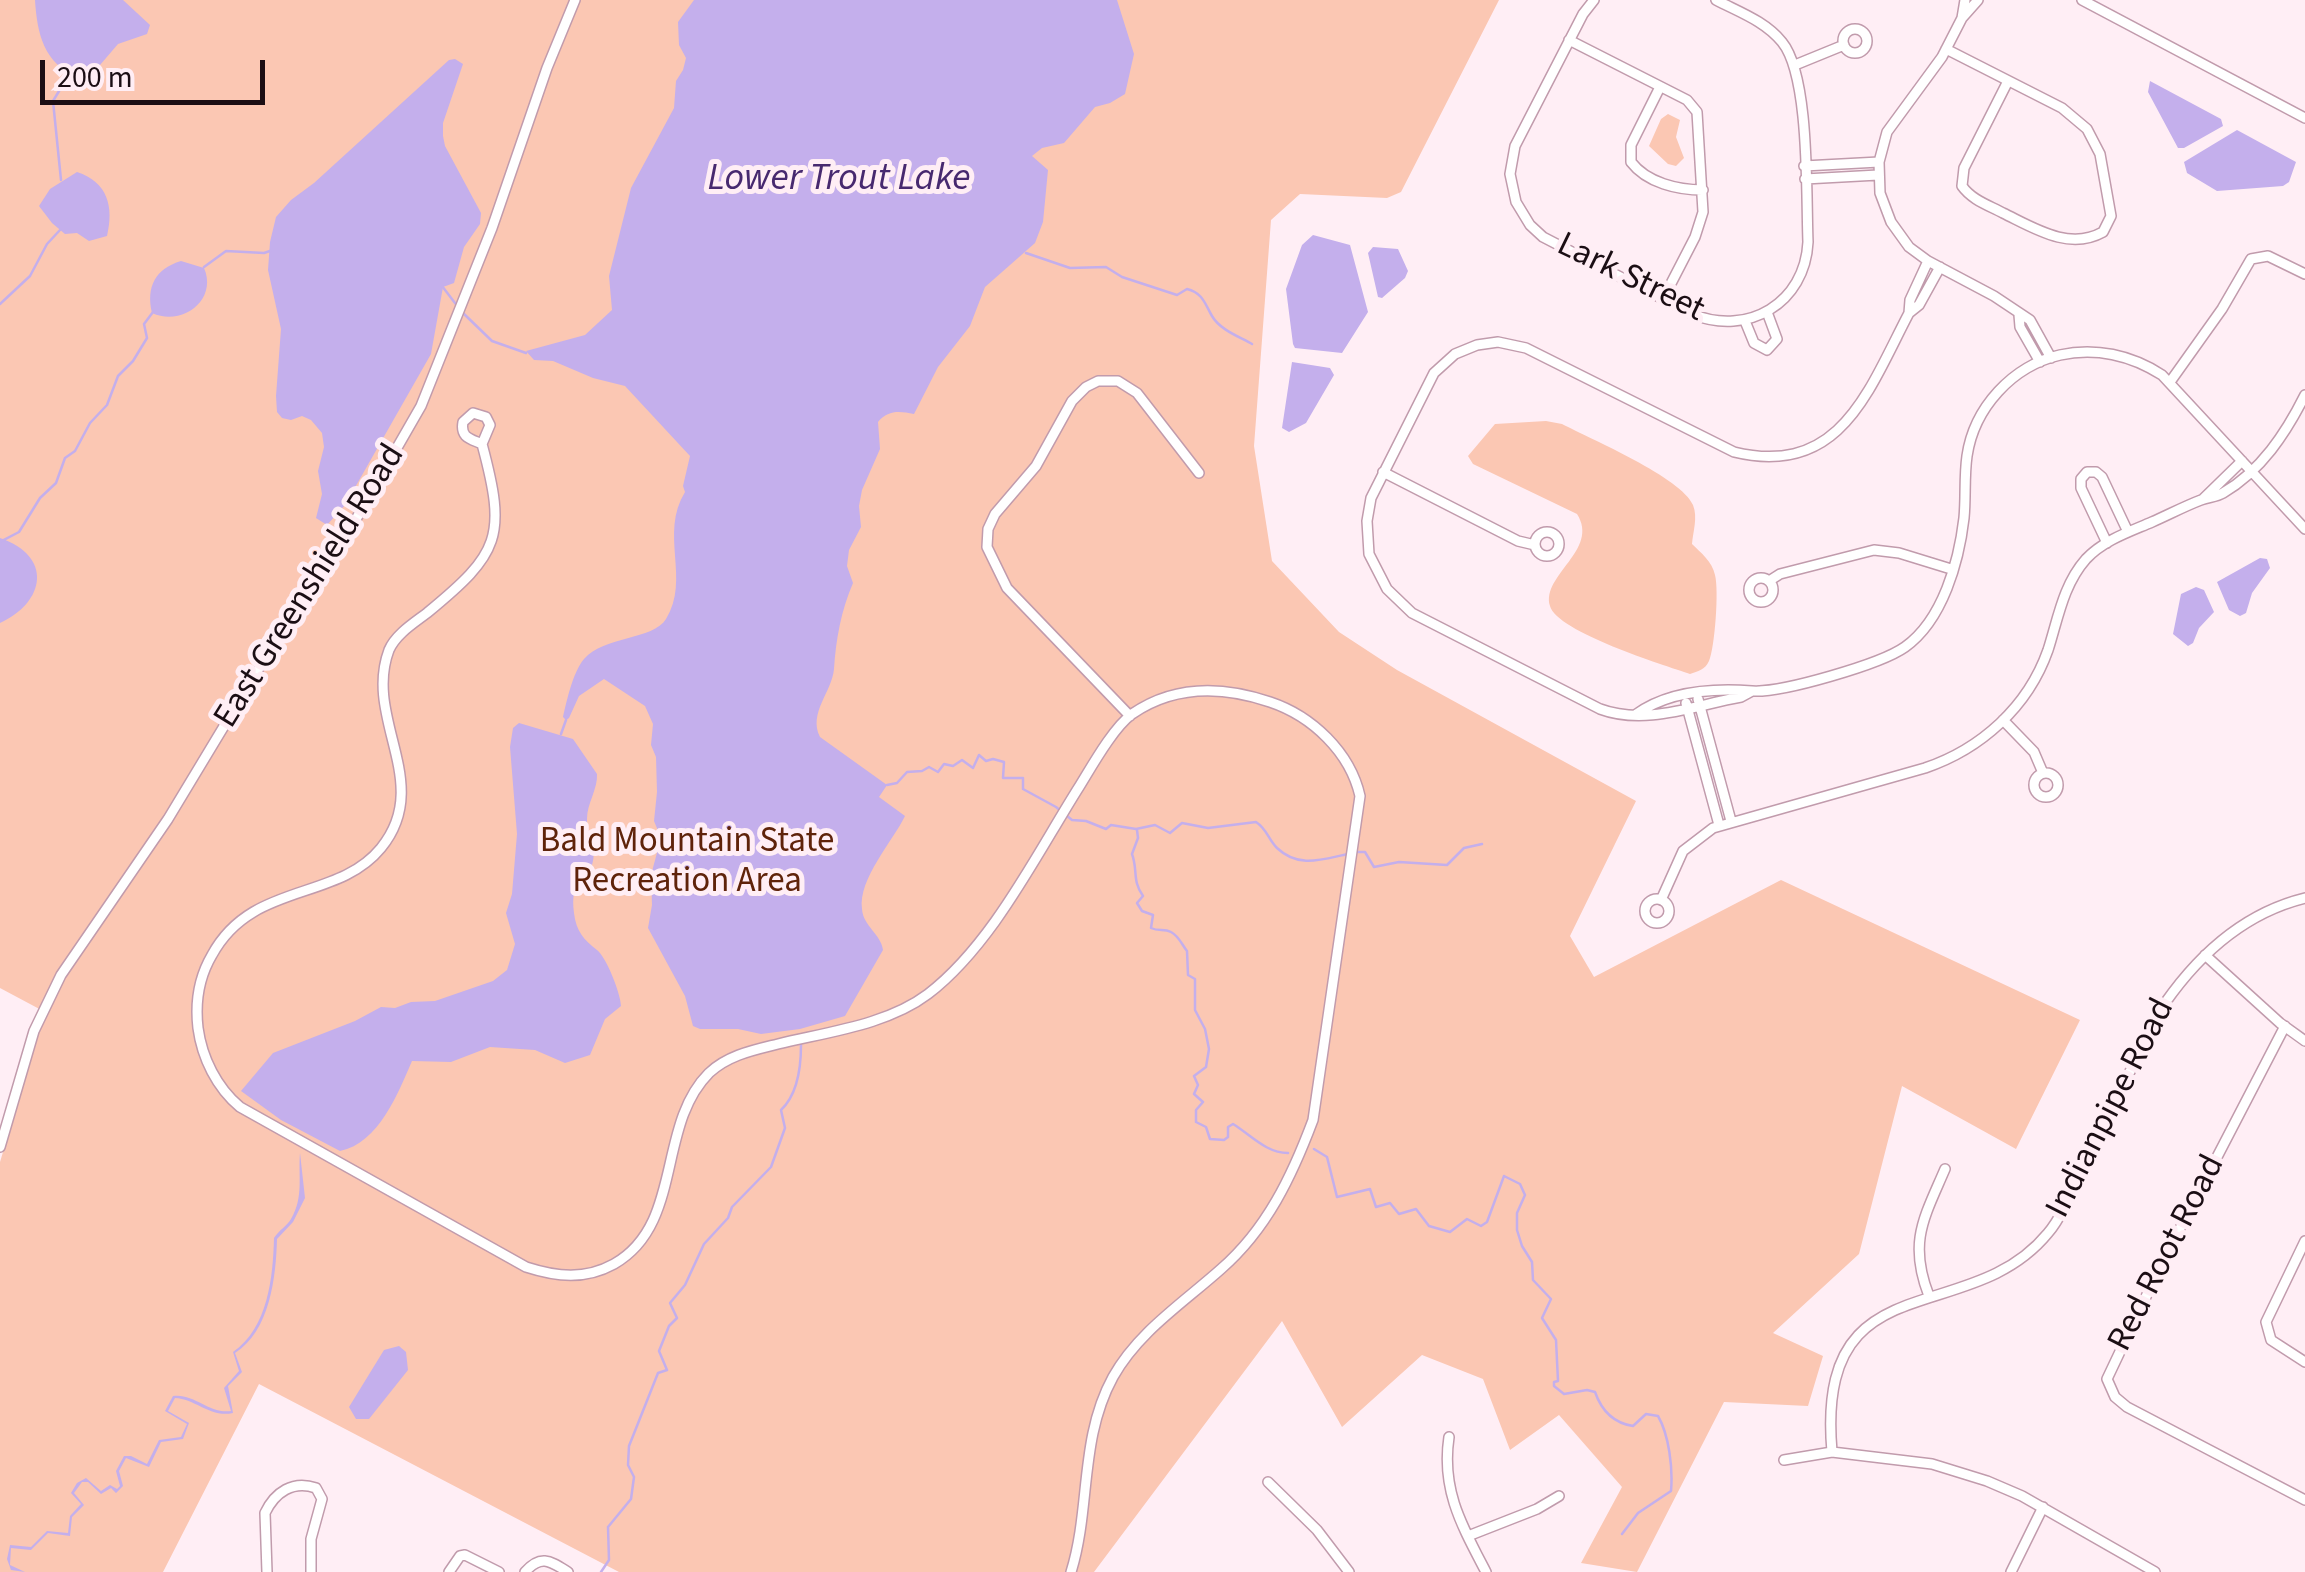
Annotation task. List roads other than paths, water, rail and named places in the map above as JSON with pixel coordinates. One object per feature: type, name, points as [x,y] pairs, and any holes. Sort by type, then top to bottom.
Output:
[{"type":"street","name":"East Greenshield Road","points":[[0,1147],[34,1032],[61,975],[168,818],[279,635],[336,554],[421,406],[492,228],[547,68],[575,0]]},
{"type":"street","name":"Lark Street","points":[[1594,0],[1515,146],[1510,174],[1516,202],[1530,226],[1543,237],[1706,319],[1745,321],[1767,312],[1789,294],[1806,262],[1804,166],[1795,64]]},
{"type":"street","points":[[1716,0],[1766,27],[1785,46],[1795,64],[1844,45]]},
{"type":"street","points":[[1962,18],[1965,0]]},
{"type":"street","points":[[1978,0],[1891,123],[1878,162],[1882,203],[1909,246],[1928,262],[2002,300],[2030,320],[2051,358]]},
{"type":"street","points":[[2082,0],[2305,118]]},
{"type":"street","points":[[1569,40],[1687,100],[1697,112],[1703,212],[1663,299]]},
{"type":"street","points":[[1946,49],[2008,81],[2068,112],[2093,137],[2103,165],[2110,216],[2103,232],[2079,239],[2052,236],[1976,199],[1962,186],[1964,168],[2008,81]]},
{"type":"street","points":[[1660,87],[1631,145],[1631,162],[1639,171],[1668,185],[1702,190]]},
{"type":"street","points":[[1804,166],[1878,162]]},
{"type":"street","points":[[1804,180],[1878,175]]},
{"type":"street","points":[[2170,382],[2222,309],[2251,259],[2268,256],[2305,274]]},
{"type":"street","points":[[1909,313],[1915,286],[1928,262]]},
{"type":"street","points":[[1752,691],[1741,697],[1644,718],[1600,709],[1420,618],[1398,602],[1376,574],[1367,544],[1368,508],[1382,472],[1438,368],[1462,350],[1491,342],[1533,351],[1734,452],[1772,457],[1804,450],[1832,436],[1856,412],[1909,313],[1927,292],[1940,267]]},
{"type":"street","name":"Lark Street","points":[[1745,321],[1754,343],[1767,350],[1777,339],[1767,312]]},
{"type":"street","points":[[2019,315],[2020,327],[2040,362]]},
{"type":"street","points":[[1635,715],[1656,703],[1696,692],[1785,687],[1879,660],[1918,637],[1935,613],[1963,526],[1966,459],[1973,434],[1998,392],[2020,373],[2051,358],[2083,352],[2112,354],[2143,364],[2170,382],[2305,530]]},
{"type":"street","points":[[1130,716],[1008,588],[987,547],[988,530],[995,514],[1036,466],[1072,401],[1086,386],[1098,381],[1118,381],[1138,393],[1199,473]]},
{"type":"street","points":[[1661,900],[1683,852],[1696,838],[1719,825],[1936,765],[1965,750],[2003,720],[2040,668],[2074,576],[2085,560],[2107,542],[2225,492],[2280,441],[2305,395]]},
{"type":"street","points":[[482,444],[495,492],[490,547],[472,576],[402,633],[389,651],[383,689],[385,711],[403,786],[392,832],[380,850],[361,866],[264,905],[232,926],[206,964],[198,988],[197,1016],[200,1040],[212,1071],[231,1100],[526,1267],[554,1276],[579,1276],[615,1263],[646,1238],[657,1215],[686,1111],[697,1088],[712,1070],[752,1050],[893,1014],[946,980],[982,938],[1096,759],[1130,716],[1168,696],[1197,690],[1239,692],[1279,705],[1320,732],[1341,752],[1354,772],[1360,796],[1313,1120],[1299,1158],[1265,1220],[1225,1266],[1149,1330],[1114,1374],[1089,1442],[1071,1572]]},
{"type":"street","points":[[2202,499],[2242,461]]},
{"type":"street","points":[[1382,472],[1518,540],[1535,544]]},
{"type":"street","points":[[2107,542],[2080,488],[2081,478],[2087,472],[2102,477],[2128,532]]},
{"type":"street","points":[[1770,581],[1780,574],[1874,550],[1899,553],[1951,569]]},
{"type":"street","points":[[1696,692],[1731,822]]},
{"type":"street","points":[[1684,696],[1719,825]]},
{"type":"street","points":[[2003,720],[2034,752],[2043,773]]},
{"type":"street","name":"Indianpipe Road","points":[[1832,1452],[1830,1407],[1843,1360],[1864,1331],[1883,1315],[2008,1268],[2049,1232],[2165,1003],[2186,972],[2242,924],[2305,898]]},
{"type":"street","points":[[2205,954],[2305,1041]]},
{"type":"street","name":"Red Root Road","points":[[2284,1026],[2107,1379],[2109,1389],[2127,1407],[2305,1500]]},
{"type":"street","points":[[1930,1296],[1918,1261],[1918,1240],[1921,1223],[1945,1169]]},
{"type":"street","points":[[2305,1241],[2266,1322],[2271,1340],[2305,1362]]},
{"type":"street","points":[[1450,1437],[1446,1478],[1486,1572]]},
{"type":"street","points":[[1784,1460],[1832,1452],[1932,1464],[1987,1481],[2043,1508],[2150,1571]]},
{"type":"street","points":[[1268,1482],[1317,1530],[1349,1572]]},
{"type":"street","points":[[266,1572],[265,1513],[284,1490],[299,1484],[316,1488],[322,1499],[310,1539],[310,1572]]},
{"type":"street","points":[[1468,1536],[1560,1496]]},
{"type":"street","points":[[2011,1572],[2043,1508]]},
{"type":"street","points":[[449,1572],[465,1554],[499,1572]]},
{"type":"street","points":[[526,1572],[542,1560],[568,1572]]},
{"type":"water","points":[[35,0],[123,0],[150,25],[147,34],[118,44],[94,72],[78,76],[57,64],[44,46]]},
{"type":"water","name":"Lower Trout Lake","points":[[694,0],[1117,0],[1134,54],[1125,94],[1095,107],[1064,143],[1042,148],[1032,156],[1048,170],[1043,222],[1035,243],[985,287],[970,326],[938,367],[914,414],[894,412],[878,422],[880,449],[862,490],[861,527],[849,550],[847,566],[853,583],[817,728],[820,737],[887,785],[879,797],[905,816],[871,873],[862,897],[863,915],[883,950],[845,1016],[800,1029],[761,1034],[693,1026],[685,996],[648,928],[651,875],[661,838],[654,821],[657,792],[656,757],[651,745],[653,724],[645,706],[604,679],[579,696],[569,718],[563,717],[584,659],[603,646],[651,631],[666,619],[676,588],[675,524],[690,456],[625,386],[553,361],[534,360],[526,351],[585,335],[612,310],[609,276],[631,188],[674,108],[676,81],[686,58],[679,45],[678,22]]},
{"type":"water","points":[[449,60],[463,64],[443,123],[443,136],[481,213],[480,224],[464,247],[454,283],[443,287],[431,354],[345,505],[327,525],[316,518],[322,494],[318,471],[324,447],[322,433],[311,420],[302,416],[282,418],[277,412],[281,329],[268,270],[276,217]]},
{"type":"water","points":[[2150,81],[2221,119],[2223,126],[2178,148],[2148,92]]},
{"type":"water","points":[[2237,130],[2296,162],[2289,182],[2283,186],[2217,191],[2187,173],[2184,162]]},
{"type":"water","points":[[77,172],[96,182],[106,197],[110,215],[107,236],[89,241],[77,233],[65,234],[39,206],[50,189]]},
{"type":"water","points":[[1313,235],[1350,245],[1368,312],[1342,353],[1295,348],[1293,344],[1286,289],[1302,245]]},
{"type":"water","points":[[1373,247],[1398,249],[1408,271],[1382,298],[1378,297],[1368,253]]},
{"type":"water","points":[[181,261],[204,268],[207,280],[202,300],[175,316],[152,313],[150,295],[154,280]]},
{"type":"water","points":[[1292,362],[1330,368],[1334,375],[1306,423],[1289,432],[1282,428]]},
{"type":"water","points":[[0,538],[29,556],[37,579],[27,603],[0,623]]},
{"type":"water","points":[[2260,558],[2267,559],[2270,568],[2252,593],[2246,613],[2240,616],[2229,610],[2217,582]]},
{"type":"water","points":[[2196,587],[2204,590],[2214,612],[2188,646],[2173,634],[2181,594]]},
{"type":"water","points":[[519,723],[573,739],[597,774],[587,819],[593,859],[574,894],[574,913],[581,934],[609,968],[621,1006],[605,1019],[590,1055],[565,1063],[535,1050],[490,1047],[451,1062],[412,1061],[376,1127],[354,1146],[340,1151],[281,1120],[241,1091],[273,1053],[381,1007],[435,1001],[493,981],[507,970],[515,944],[506,913],[512,894],[517,834],[510,747],[513,728]]},
{"type":"water","points":[[300,1153],[305,1198],[293,1222],[277,1239],[275,1270],[263,1317],[247,1343],[235,1353],[242,1372],[228,1386],[233,1413],[217,1413],[175,1398],[168,1411],[189,1423],[183,1439],[161,1442],[149,1467],[126,1458],[119,1471],[123,1486],[116,1493],[111,1488],[101,1494],[88,1482],[82,1482],[74,1493],[84,1505],[72,1517],[70,1536],[48,1533],[31,1550],[11,1548],[10,1565],[25,1572],[11,1570],[7,1559],[10,1545],[31,1547],[47,1531],[68,1533],[70,1516],[81,1504],[71,1493],[77,1483],[86,1478],[101,1491],[110,1485],[117,1489],[120,1486],[116,1471],[124,1456],[147,1464],[159,1440],[181,1437],[187,1424],[165,1411],[173,1396],[231,1411],[224,1388],[239,1371],[233,1352],[245,1342],[261,1316],[272,1269],[274,1238],[291,1219],[298,1203]]},
{"type":"water","points":[[399,1346],[406,1352],[408,1370],[369,1419],[356,1419],[349,1407],[384,1350]]},
{"type":"waterway","points":[[61,180],[53,101],[70,73]]},
{"type":"waterway","points":[[0,304],[30,276],[47,244],[60,230]]},
{"type":"waterway","points":[[204,267],[226,251],[270,251]]},
{"type":"waterway","points":[[1026,253],[1070,268],[1106,267],[1122,277],[1177,295],[1187,289],[1197,293],[1220,325],[1252,344]]},
{"type":"waterway","points":[[442,286],[458,307]]},
{"type":"waterway","points":[[0,542],[19,532],[40,498],[56,483],[65,458],[75,451],[90,423],[107,405],[118,376],[147,338],[144,324],[153,312]]},
{"type":"waterway","points":[[463,313],[492,341],[526,353]]},
{"type":"waterway","points":[[561,734],[566,720]]},
{"type":"waterway","points":[[887,785],[897,783],[907,772],[929,767],[938,772],[944,764],[953,766],[962,760],[973,768],[979,755],[986,761],[1004,762],[1003,778],[1023,778],[1023,789],[1072,820],[1106,829],[1111,825],[1136,829],[1155,825],[1170,833],[1182,823],[1208,828],[1256,822],[1277,848],[1294,858],[1311,861],[1348,854]]},
{"type":"waterway","points":[[1137,830],[1132,854],[1137,885],[1143,896],[1137,903],[1142,911],[1153,915],[1151,928],[1168,931],[1178,938],[1187,951],[1188,975],[1195,979],[1195,1010],[1209,1049],[1206,1067],[1194,1076],[1198,1085],[1194,1094],[1203,1102],[1196,1110],[1196,1122],[1206,1127],[1210,1139],[1224,1140],[1233,1124],[1266,1147],[1288,1153]]},
{"type":"waterway","points":[[1356,852],[1365,852],[1374,867],[1399,862],[1447,865],[1464,848],[1482,844]]},
{"type":"waterway","points":[[601,1572],[609,1560],[608,1527],[631,1499],[634,1477],[628,1465],[629,1446],[658,1373],[667,1370],[659,1351],[669,1326],[677,1318],[670,1303],[685,1285],[704,1244],[728,1218],[732,1207],[771,1167],[785,1128],[781,1110],[797,1080],[801,1045]]},
{"type":"waterway","points":[[1314,1149],[1327,1157],[1337,1197],[1370,1189],[1376,1207],[1390,1203],[1399,1214],[1416,1209],[1429,1226],[1450,1232],[1467,1219],[1481,1226],[1487,1222],[1504,1176],[1520,1184],[1525,1195],[1517,1213],[1517,1230],[1532,1262],[1533,1280],[1551,1299],[1542,1318],[1556,1340],[1558,1381],[1554,1386],[1564,1394],[1595,1392],[1619,1422],[1633,1426],[1646,1414],[1658,1416],[1665,1432],[1671,1491],[1638,1513],[1622,1534]]},
{"type":"park label","name":"Bald Mountain State Recreation Area","points":[[687,863]]}]
